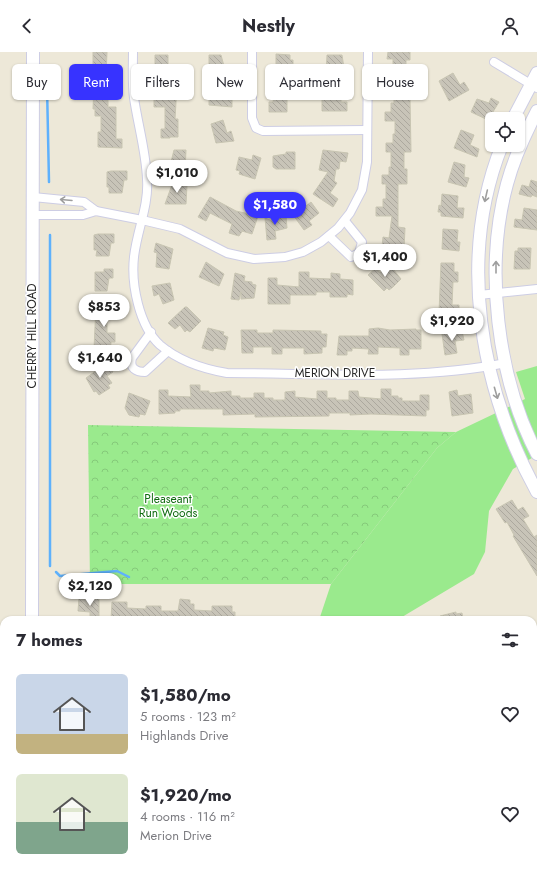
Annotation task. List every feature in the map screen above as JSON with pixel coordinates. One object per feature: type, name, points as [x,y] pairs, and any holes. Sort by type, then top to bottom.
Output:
[{"type":"street","name":"CHERRY HILL ROAD","points":[[32,616],[32,316],[34,197],[33,52]]},
{"type":"street","name":"MERION DRIVE","points":[[133,52],[134,97],[147,178],[147,196],[134,256],[133,282],[138,301],[151,332],[159,344],[196,366],[227,373],[425,374],[458,371],[506,362]]},
{"type":"street","points":[[252,52],[252,118],[256,128],[263,131],[367,130]]},
{"type":"street","points":[[33,215],[83,215],[96,212],[142,220],[180,229],[227,253],[254,259],[273,259],[294,255],[313,247],[329,236],[345,221],[357,202],[364,181],[367,162],[368,52]]},
{"type":"street","points":[[494,62],[534,87]]},
{"type":"street","points":[[518,112],[534,87],[537,73]]},
{"type":"street","points":[[537,111],[520,145],[507,184],[497,237],[496,293],[499,327],[506,362],[516,399],[537,454]]},
{"type":"street","points":[[499,152],[490,178],[480,236],[479,295],[482,328],[489,366],[499,405],[515,450],[537,492]]},
{"type":"street","points":[[490,178],[507,184]]},
{"type":"street","points":[[34,197],[84,202],[96,212]]},
{"type":"street","points":[[329,236],[351,257],[359,253],[362,242],[345,221]]},
{"type":"street","points":[[479,295],[537,290]]},
{"type":"street","points":[[151,332],[132,358],[131,363],[133,368],[138,372],[145,372],[168,350]]},
{"type":"green space","points":[[537,366],[537,455],[513,469],[489,511],[485,552],[474,574],[404,616],[320,616],[331,584],[437,448],[456,432],[525,399],[516,372]]},
{"type":"green space","name":"Pleaseant Run Woods","points":[[88,425],[456,432],[437,448],[331,584],[90,584]]},
{"type":"building","points":[[93,52],[107,52],[106,64],[93,64]]},
{"type":"building","points":[[388,52],[410,52],[410,60],[406,60],[406,64],[393,64],[393,59],[387,59]]},
{"type":"building","points":[[276,54],[290,55],[290,60],[293,60],[293,64],[276,64]]},
{"type":"building","points":[[155,55],[168,55],[168,64],[155,64]]},
{"type":"building","points":[[209,55],[221,55],[223,64],[209,64]]},
{"type":"building","points":[[327,55],[342,55],[343,64],[327,64]]},
{"type":"building","points":[[453,73],[460,85],[464,82],[469,90],[449,101],[439,81]]},
{"type":"building","points":[[491,98],[499,102],[493,112],[485,112],[485,119],[471,112],[477,99],[489,103]]},
{"type":"building","points":[[93,100],[108,100],[108,107],[116,107],[116,139],[122,139],[122,148],[98,147],[98,132],[101,132],[101,116],[95,116],[95,109],[93,109]]},
{"type":"building","points":[[154,100],[176,100],[175,119],[178,119],[178,137],[161,138],[161,129],[165,129],[165,107],[154,107]]},
{"type":"building","points":[[209,100],[232,100],[232,107],[209,105]]},
{"type":"building","points":[[273,100],[287,100],[287,112],[269,112],[269,102],[273,102]]},
{"type":"building","points":[[322,100],[341,100],[341,102],[347,102],[347,111],[322,111]]},
{"type":"building","points":[[394,100],[410,100],[411,152],[404,152],[404,169],[407,169],[407,184],[398,184],[398,227],[405,228],[404,249],[382,247],[383,237],[389,238],[392,216],[376,216],[376,207],[383,207],[383,199],[386,199],[386,184],[382,184],[382,175],[389,175],[389,167],[391,167],[391,152],[386,152],[386,143],[393,143],[393,134],[395,134],[395,121],[385,121],[385,112],[391,112],[391,103],[394,103]]},
{"type":"building","points":[[223,120],[227,133],[231,131],[234,141],[216,143],[211,124]]},
{"type":"building","points":[[461,130],[474,135],[470,145],[479,149],[477,157],[454,148]]},
{"type":"building","points":[[174,150],[186,150],[185,171],[164,172],[164,162],[171,162]]},
{"type":"building","points":[[323,150],[348,153],[346,162],[340,161],[339,169],[336,169],[334,181],[337,183],[330,193],[338,199],[333,207],[313,194],[328,172],[319,170]]},
{"type":"building","points":[[286,152],[295,152],[295,169],[276,169],[273,167],[273,156],[286,154]]},
{"type":"building","points":[[253,155],[261,158],[255,179],[239,174],[240,171],[236,170],[239,157],[252,160]]},
{"type":"building","points":[[454,162],[465,165],[464,177],[469,178],[466,187],[448,182]]},
{"type":"building","points":[[127,171],[127,180],[124,180],[122,193],[109,193],[109,187],[107,187],[107,172]]},
{"type":"building","points":[[531,180],[537,182],[537,197],[519,194],[522,185],[529,187]]},
{"type":"building","points":[[173,182],[187,185],[186,204],[165,204]]},
{"type":"building","points":[[442,194],[458,196],[457,208],[464,208],[463,218],[441,216],[441,212],[438,212],[439,205],[441,206]]},
{"type":"building","points":[[210,197],[236,211],[258,216],[252,234],[242,231],[239,236],[229,233],[232,224],[210,213],[206,221],[198,217]]},
{"type":"building","points":[[311,202],[319,213],[309,221],[312,225],[304,230],[291,212],[304,203],[306,206]]},
{"type":"building","points":[[524,208],[537,210],[537,230],[514,227],[515,219],[522,220]]},
{"type":"building","points":[[286,216],[287,228],[275,231],[276,239],[267,240],[265,218],[272,221],[272,217]]},
{"type":"building","points":[[443,229],[458,230],[457,242],[460,242],[459,251],[442,249]]},
{"type":"building","points":[[114,234],[114,243],[111,243],[109,256],[96,256],[97,250],[94,250],[94,235]]},
{"type":"building","points":[[156,243],[173,249],[169,269],[156,267],[157,253],[154,252]]},
{"type":"building","points":[[518,248],[531,248],[530,269],[514,269],[515,251],[518,251]]},
{"type":"building","points":[[206,262],[224,274],[219,286],[199,277]]},
{"type":"building","points":[[441,263],[454,263],[454,272],[458,272],[458,282],[453,282],[452,305],[459,305],[459,314],[439,313]]},
{"type":"building","points":[[389,264],[401,279],[389,290],[387,288],[384,291],[368,275],[376,268],[380,273]]},
{"type":"building","points":[[104,269],[113,269],[113,278],[109,278],[107,291],[95,291],[95,272],[104,272]]},
{"type":"building","points":[[299,272],[309,272],[309,278],[331,279],[331,273],[340,274],[340,279],[353,280],[353,295],[347,294],[347,297],[330,297],[330,292],[316,292],[316,295],[290,295],[290,304],[268,304],[268,278],[277,278],[277,285],[299,287]]},
{"type":"building","points":[[235,273],[245,276],[244,281],[252,282],[252,284],[256,285],[254,298],[241,299],[241,292],[239,300],[231,299]]},
{"type":"building","points":[[170,283],[174,300],[163,304],[159,294],[154,296],[152,286]]},
{"type":"building","points":[[105,302],[118,302],[118,311],[110,311],[110,317],[107,317],[107,333],[115,333],[115,342],[111,342],[110,354],[97,354],[97,349],[94,349],[96,305],[105,305]]},
{"type":"building","points":[[185,307],[187,307],[201,321],[190,332],[187,330],[185,332],[180,325],[175,329],[168,323]]},
{"type":"building","points":[[208,328],[224,332],[223,335],[228,337],[225,350],[214,348],[213,351],[202,348]]},
{"type":"building","points":[[378,328],[390,330],[421,330],[421,349],[409,349],[409,355],[400,355],[400,348],[378,347],[378,354],[368,354],[369,349],[352,348],[352,351],[347,351],[347,355],[337,355],[339,336],[369,336],[369,329]]},
{"type":"building","points":[[241,330],[257,330],[257,333],[273,333],[273,330],[321,331],[321,334],[327,334],[326,347],[322,347],[322,353],[304,354],[304,348],[282,348],[282,354],[272,354],[272,347],[253,347],[253,353],[242,353]]},
{"type":"building","points":[[462,331],[464,340],[455,341],[457,353],[445,355],[442,334]]},
{"type":"building","points":[[107,363],[113,372],[107,376],[112,383],[108,385],[110,388],[99,395],[96,391],[94,392],[86,378]]},
{"type":"building","points":[[190,385],[200,385],[200,391],[209,391],[209,393],[231,391],[231,396],[240,396],[240,398],[254,398],[254,393],[264,393],[264,398],[273,398],[273,400],[285,400],[285,392],[295,391],[295,397],[317,399],[317,391],[327,391],[327,398],[349,400],[349,391],[358,391],[359,397],[381,399],[381,389],[391,389],[391,396],[398,396],[398,398],[402,398],[402,401],[420,401],[420,395],[429,395],[429,410],[426,410],[426,416],[371,414],[350,415],[350,413],[329,413],[329,416],[255,417],[255,414],[223,415],[223,409],[180,409],[180,411],[175,411],[175,413],[159,414],[159,390],[168,390],[168,396],[191,397]]},
{"type":"building","points":[[457,390],[458,396],[471,394],[473,413],[452,416],[449,392]]},
{"type":"building","points":[[129,393],[150,401],[145,415],[140,414],[139,417],[129,415],[125,408]]},
{"type":"building","points":[[512,500],[518,510],[523,507],[529,516],[523,519],[534,537],[537,535],[537,576],[513,536],[514,535],[507,522],[505,523],[496,509]]},
{"type":"building","points":[[79,598],[99,598],[99,616],[90,616],[90,612],[78,611]]},
{"type":"building","points":[[180,599],[190,600],[190,604],[194,604],[194,610],[212,611],[212,606],[232,606],[232,612],[235,612],[235,616],[111,616],[112,602],[127,602],[127,608],[146,609],[146,606],[161,606],[161,611],[178,611]]},
{"type":"building","points":[[456,612],[456,614],[462,613],[462,616],[440,616]]},
{"type":"waterway","points":[[47,100],[49,182]]},
{"type":"waterway","points":[[50,235],[50,566]]},
{"type":"waterway","points":[[56,572],[60,576],[117,571],[129,577]]}]
